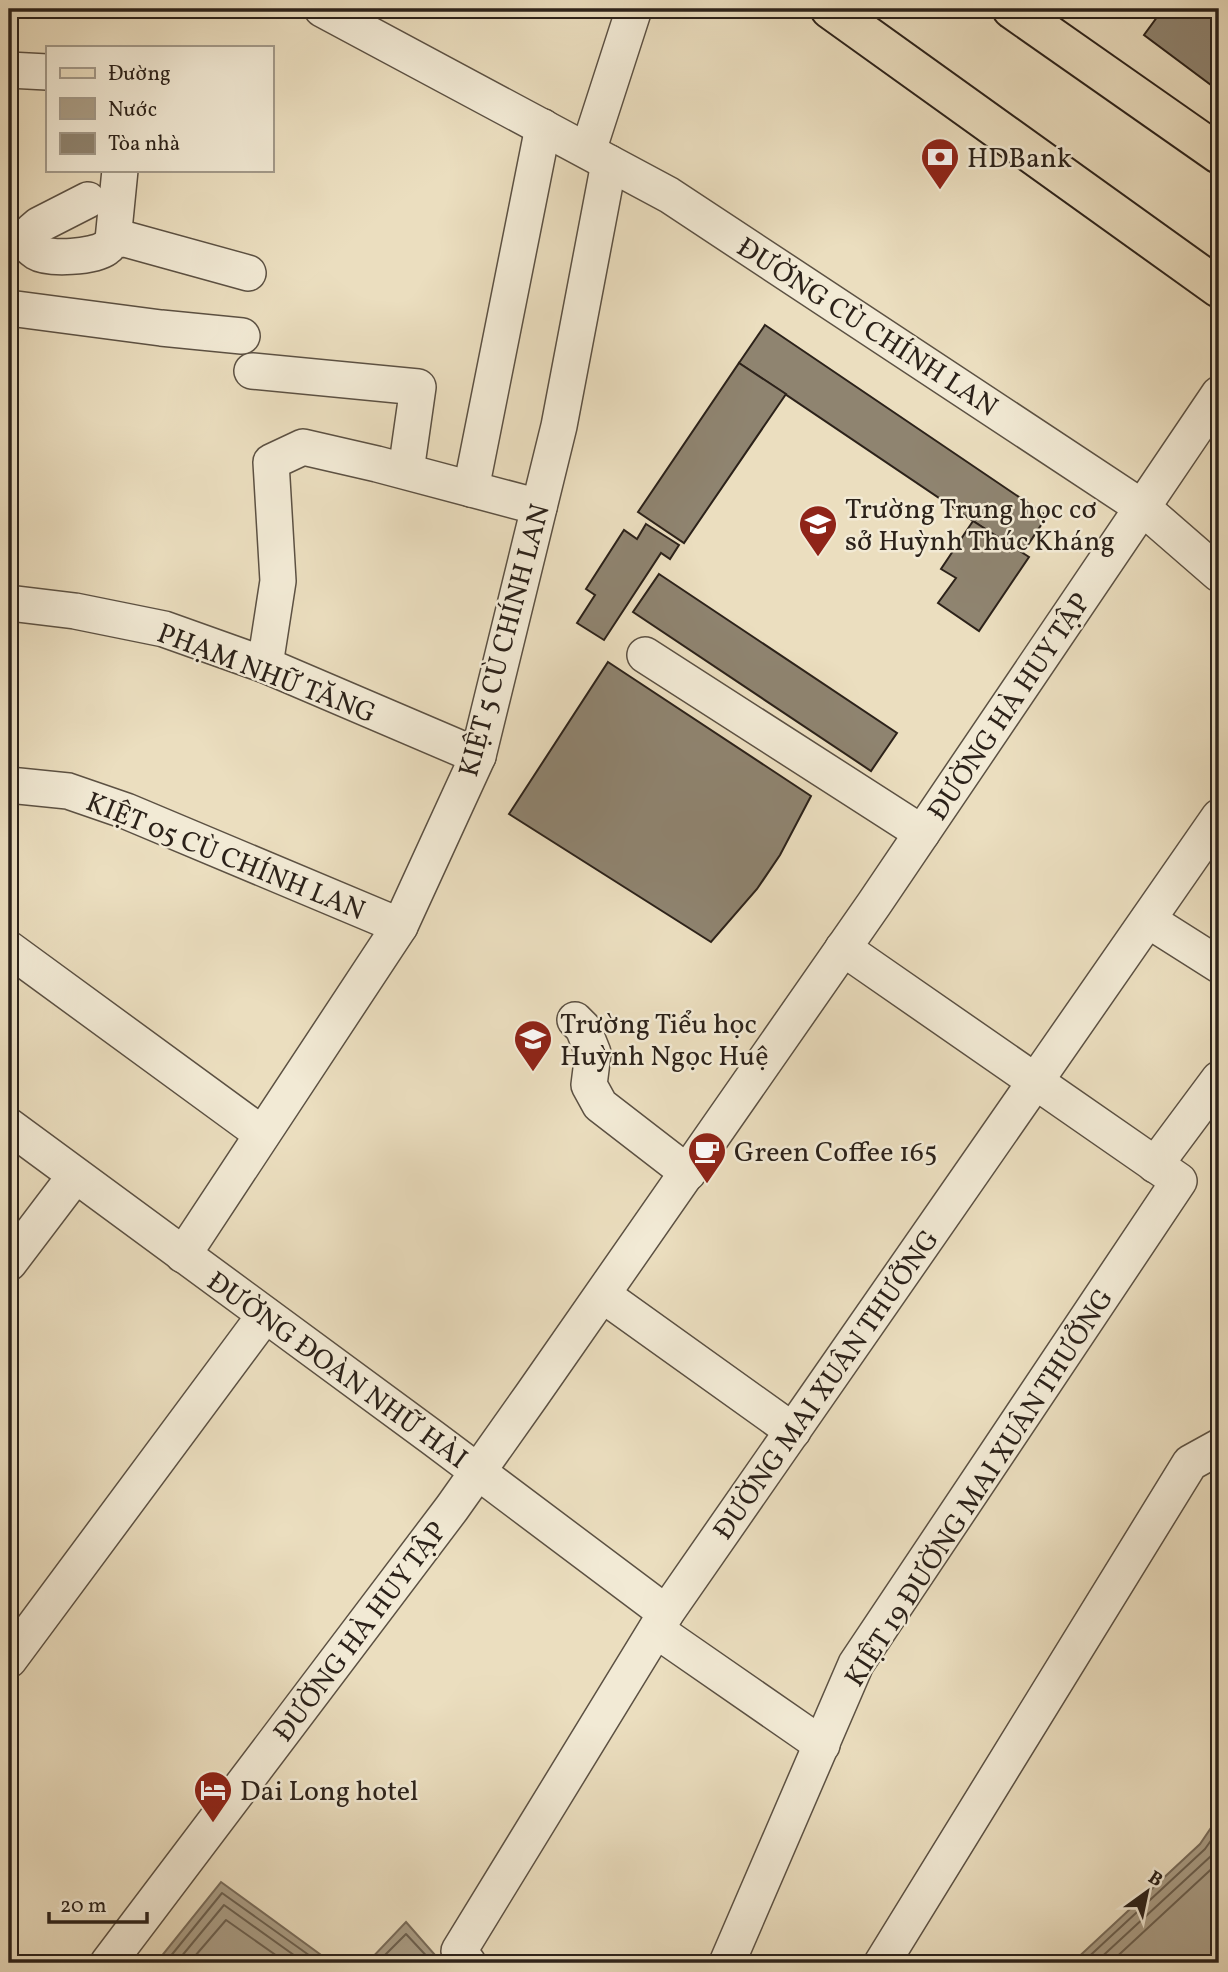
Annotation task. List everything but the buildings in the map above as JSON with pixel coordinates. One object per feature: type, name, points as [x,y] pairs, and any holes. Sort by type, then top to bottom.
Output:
[{"type":"main road","points":[[831,9],[1219,288]]},
{"type":"main road","points":[[1012,9],[1219,154]]},
{"type":"street","name":"ĐƯỜNG CÙ CHÍNH LAN","points":[[322,9],[669,194],[1143,508],[1219,574]]},
{"type":"street","points":[[598,157],[634,9]]},
{"type":"street","points":[[9,71],[46,72]]},
{"type":"street","points":[[471,489],[543,127]]},
{"type":"street","name":"KIỆT 5 CÙ CHÍNH LAN","points":[[183,1255],[400,926],[478,756],[559,426],[598,157]]},
{"type":"street","points":[[88,200],[18,239],[43,254],[80,256],[106,249],[113,240],[120,172]]},
{"type":"street","points":[[113,240],[125,239],[156,246],[248,272]]},
{"type":"street","points":[[9,308],[242,336]]},
{"type":"street","points":[[252,371],[418,387],[406,471]]},
{"type":"street","name":"ĐƯỜNG HÀ HUY TẬP","points":[[108,1963],[478,1471],[603,1295],[922,833],[1219,394]]},
{"type":"street","points":[[264,665],[278,581],[271,462],[303,447],[406,471],[539,507]]},
{"type":"street","name":"PHẠM NHỮ TĂNG","points":[[9,603],[75,611],[164,629],[264,665],[478,756]]},
{"type":"street","points":[[645,655],[922,833]]},
{"type":"street","name":"KIỆT 05 CÙ CHÍNH LAN","points":[[9,785],[68,791],[125,811],[400,926]]},
{"type":"street","name":"ĐƯỜNG MAI XUÂN THƯỞNG","points":[[468,1963],[459,1951],[661,1621],[1219,817]]},
{"type":"street","points":[[1148,920],[1219,965]]},
{"type":"street","points":[[843,948],[1035,1082]]},
{"type":"street","points":[[9,949],[262,1135]]},
{"type":"street","points":[[575,1020],[583,1028],[593,1054],[589,1085],[600,1105],[688,1173]]},
{"type":"street","points":[[1155,1165],[1219,1079]]},
{"type":"street","name":"KIỆT 19 ĐƯỜNG MAI XUÂN THƯỞNG","points":[[727,1963],[856,1664],[1179,1181],[1035,1082]]},
{"type":"street","name":"ĐƯỜNG ĐOÀN NHỮ HÀI","points":[[9,1126],[478,1471],[661,1621],[821,1745]]},
{"type":"street","points":[[9,1264],[75,1176]]},
{"type":"street","points":[[603,1295],[793,1431]]},
{"type":"street","points":[[9,1660],[265,1315]]},
{"type":"street","points":[[882,1963],[1190,1463],[1219,1447]]},
{"type":"water","points":[[1219,1816],[1219,1963],[1072,1963],[1200,1844]]},
{"type":"water","points":[[221,1882],[332,1963],[156,1963]]},
{"type":"water","points":[[406,1922],[442,1963],[367,1963]]},
{"type":"place","name":"HDBank","points":[[940,191]]},
{"type":"place","name":"Trường Trung học cơ sở Huỳnh Thúc Kháng","points":[[818,558]]},
{"type":"place","name":"Trường Tiểu học Huỳnh Ngọc Huệ","points":[[533,1073]]},
{"type":"place","name":"Green Coffee 165","points":[[707,1185]]},
{"type":"place","name":"Dai Long hotel","points":[[213,1824]]}]
